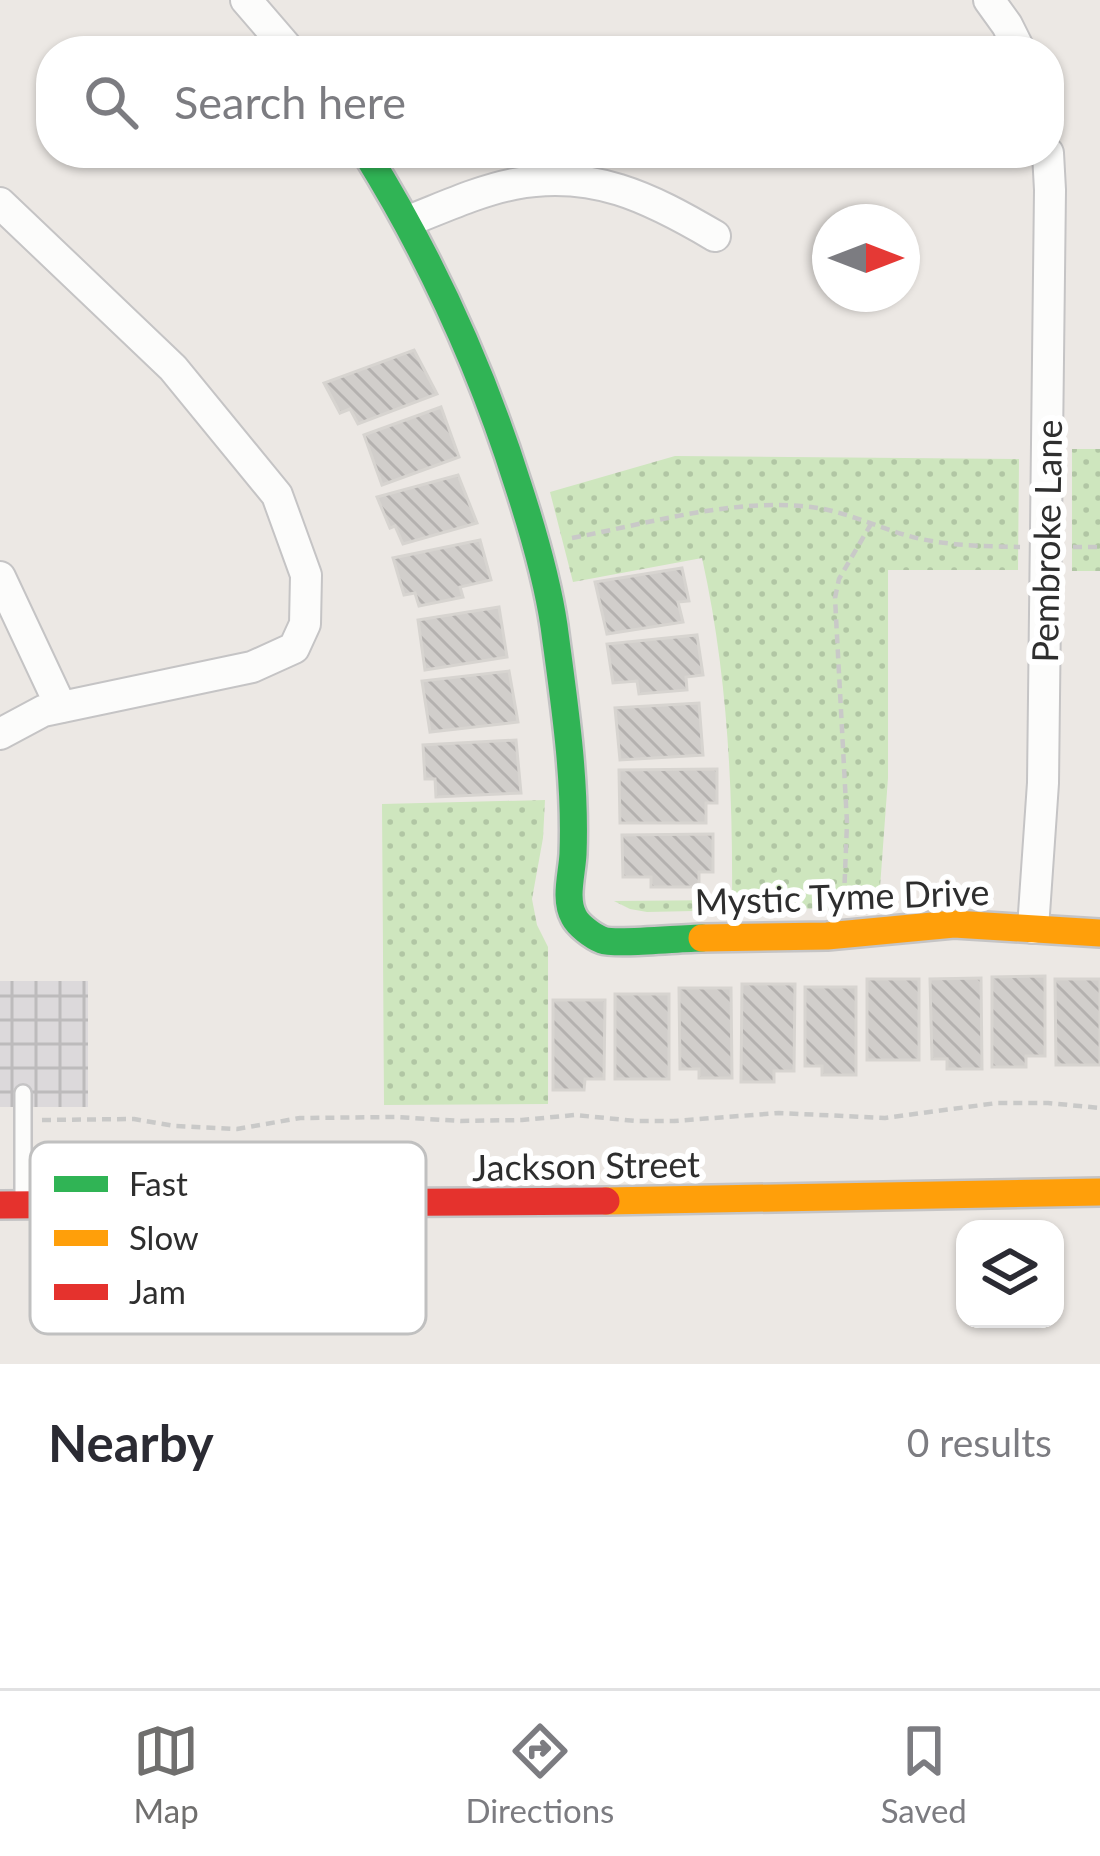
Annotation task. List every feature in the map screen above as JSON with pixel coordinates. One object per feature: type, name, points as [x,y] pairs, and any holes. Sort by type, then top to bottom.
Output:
[{"type":"street","points":[[245,0],[277,36]]},
{"type":"street","points":[[988,0],[1012,36]]},
{"type":"street","points":[[374,168],[408,221],[510,184],[559,179],[605,184],[663,206],[715,236]]},
{"type":"street","name":"Pembroke Lane","points":[[1033,928],[1043,783],[1049,168]]},
{"type":"street","points":[[0,203],[173,368],[277,495],[306,575],[305,624],[294,647],[252,667],[43,711],[0,734]]},
{"type":"street","name":"Mystic Tyme Drive","points":[[408,221],[468,345],[537,545],[553,620],[571,768],[569,905],[576,922],[602,940],[620,942],[826,936],[954,924],[1100,932]]},
{"type":"street","points":[[0,577],[61,707]]},
{"type":"street","name":"Jackson Street","points":[[426,1203],[1100,1192]]},
{"type":"lane","points":[[12,1205],[23,1093]]},
{"type":"path","points":[[563,540],[743,505],[775,504],[818,508],[914,538],[1018,547]]},
{"type":"path","points":[[844,906],[847,823],[835,598],[839,579],[871,524]]},
{"type":"path","points":[[1072,547],[1100,547]]},
{"type":"path","points":[[36,1119],[134,1119],[237,1129],[300,1118],[477,1121],[575,1115],[674,1121],[760,1113],[885,1118],[997,1102],[1100,1108]]},
{"type":"shaded area","points":[[0,981],[88,981],[88,1107],[0,1107]]},
{"type":"green space","points":[[1072,449],[1100,449],[1100,571],[1072,571]]},
{"type":"green space","points":[[675,456],[1019,459],[1018,570],[888,570],[888,778],[879,901],[834,908],[647,912],[614,901],[732,900],[730,771],[717,643],[702,558],[573,582],[550,492]]},
{"type":"green space","points":[[545,800],[532,899],[548,947],[548,1104],[384,1105],[382,804]]},
{"type":"building","points":[[414,350],[437,394],[358,424],[350,409],[340,413],[324,383]]},
{"type":"building","points":[[441,407],[459,457],[382,485],[364,435]]},
{"type":"building","points":[[458,475],[477,523],[403,544],[395,526],[390,528],[377,497]]},
{"type":"building","points":[[480,540],[491,580],[460,587],[463,597],[419,606],[415,593],[404,595],[393,558]]},
{"type":"building","points":[[682,568],[689,601],[678,602],[683,622],[607,634],[595,582]]},
{"type":"building","points":[[499,607],[507,657],[425,670],[418,620]]},
{"type":"building","points":[[697,635],[703,675],[686,677],[687,690],[639,694],[637,681],[613,683],[607,644]]},
{"type":"building","points":[[509,671],[518,722],[430,732],[422,681]]},
{"type":"building","points":[[699,703],[703,755],[620,760],[615,708]]},
{"type":"building","points":[[516,740],[521,793],[436,797],[435,779],[425,779],[423,745]]},
{"type":"building","points":[[717,769],[717,803],[706,803],[706,823],[620,823],[619,770]]},
{"type":"building","points":[[713,834],[713,872],[699,872],[699,887],[651,887],[651,877],[623,877],[622,835]]},
{"type":"building","points":[[1045,976],[1045,1056],[1026,1056],[1026,1067],[992,1067],[992,977]]},
{"type":"building","points":[[981,978],[982,1069],[947,1069],[947,1059],[932,1059],[930,979]]},
{"type":"building","points":[[867,979],[919,979],[919,1060],[867,1060]]},
{"type":"building","points":[[1055,979],[1100,979],[1100,1065],[1056,1065]]},
{"type":"building","points":[[742,984],[795,984],[794,1071],[774,1071],[774,1082],[741,1082]]},
{"type":"building","points":[[805,987],[856,987],[856,1075],[822,1075],[822,1066],[805,1066]]},
{"type":"building","points":[[679,988],[731,988],[732,1078],[699,1078],[699,1069],[680,1069]]},
{"type":"building","points":[[615,994],[669,994],[669,1079],[615,1079]]},
{"type":"building","points":[[553,1000],[605,1000],[604,1079],[585,1079],[584,1090],[553,1090]]},
{"type":"traffic: fast","points":[[375,168],[433,273],[471,356],[504,441],[539,555],[554,626],[568,740],[573,797],[571,910],[579,923],[602,940],[702,938]]},
{"type":"traffic: slow","points":[[702,938],[827,936],[954,924],[1100,933]]},
{"type":"traffic: slow","points":[[606,1201],[1100,1192]]},
{"type":"traffic: jam","points":[[426,1202],[606,1201]]},
{"type":"traffic: jam","points":[[0,1205],[30,1205]]}]
